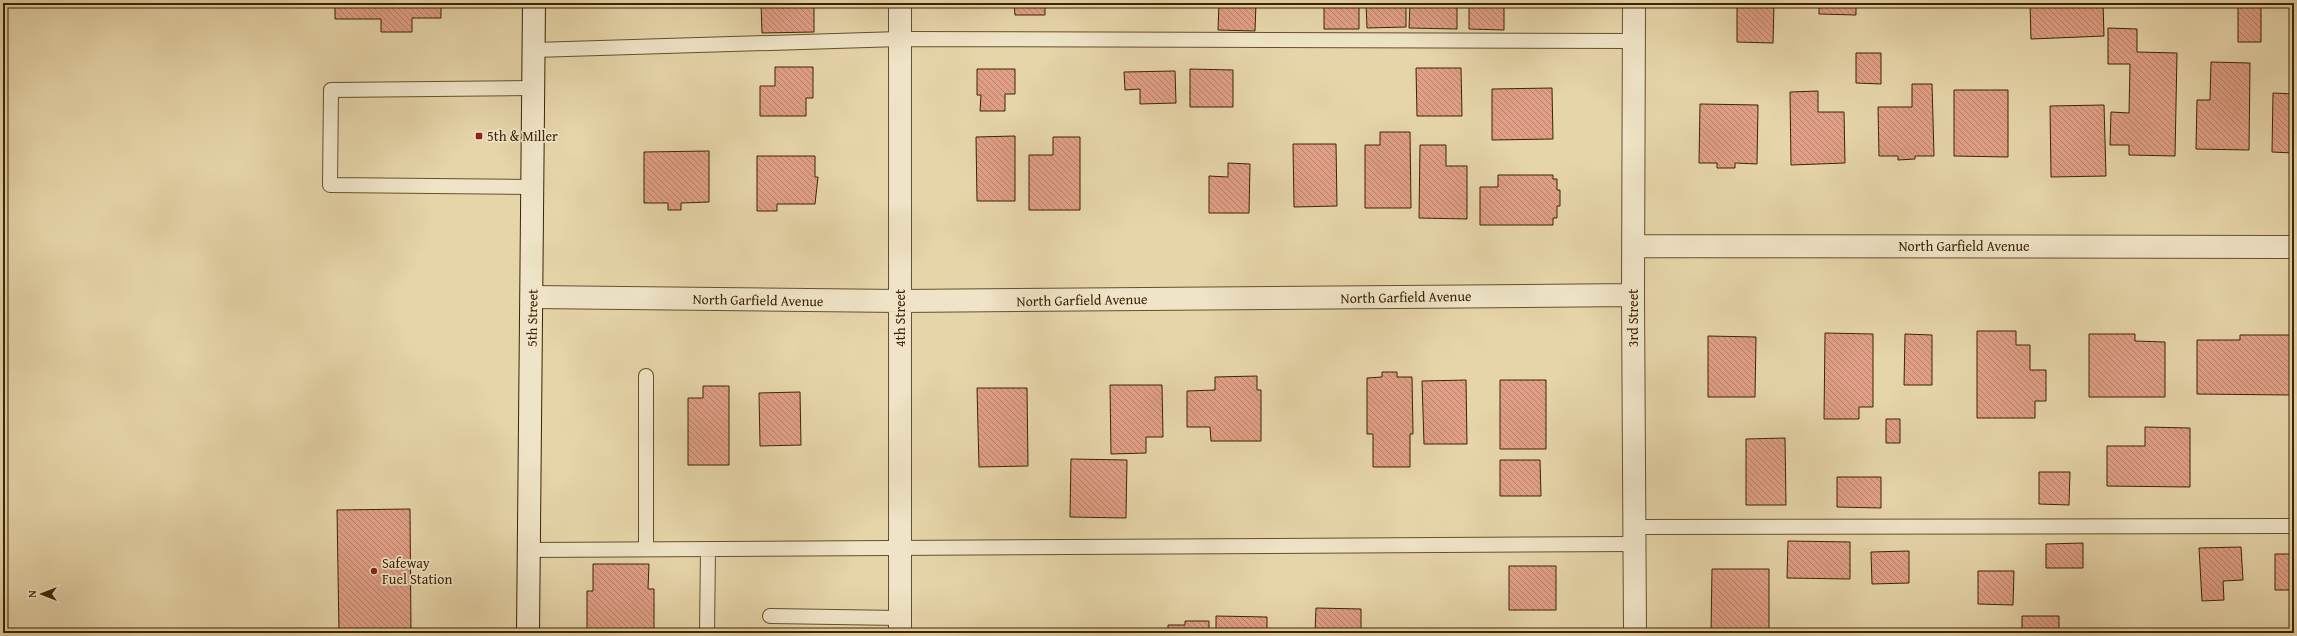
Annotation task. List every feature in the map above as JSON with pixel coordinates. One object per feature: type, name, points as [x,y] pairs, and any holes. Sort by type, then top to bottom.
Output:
[{"type":"street","name":"5th Street","points":[[528,633],[530,550],[534,3]]},
{"type":"street","name":"4th Street","points":[[900,3],[900,626]]},
{"type":"street","name":"3rd Street","points":[[1634,3],[1633,295],[1635,633]]},
{"type":"street","name":"North Garfield Avenue","points":[[1634,246],[2294,247]]},
{"type":"street","name":"North Garfield Avenue","points":[[532,297],[900,301],[1633,295]]},
{"type":"lane","points":[[534,50],[900,39],[1634,41]]},
{"type":"lane","points":[[532,187],[330,185],[331,90],[533,88]]},
{"type":"lane","points":[[646,376],[646,549]]},
{"type":"lane","points":[[530,550],[900,548],[2294,526]]},
{"type":"lane","points":[[707,633],[708,549]]},
{"type":"lane","points":[[770,616],[900,626]]},
{"type":"building","points":[[335,3],[441,3],[441,18],[412,18],[412,32],[381,32],[381,19],[335,19]]},
{"type":"building","points":[[761,3],[814,3],[814,32],[762,33]]},
{"type":"building","points":[[1014,3],[1045,3],[1045,15],[1015,15]]},
{"type":"building","points":[[1219,3],[1256,3],[1255,31],[1218,30]]},
{"type":"building","points":[[1324,3],[1359,3],[1359,29],[1324,29]]},
{"type":"building","points":[[1366,3],[1406,3],[1406,27],[1367,28]]},
{"type":"building","points":[[1410,3],[1457,3],[1457,29],[1409,28]]},
{"type":"building","points":[[1469,3],[1504,3],[1504,30],[1469,29]]},
{"type":"building","points":[[1737,3],[1774,3],[1773,43],[1737,42]]},
{"type":"building","points":[[1819,3],[1856,3],[1856,15],[1819,14]]},
{"type":"building","points":[[2030,3],[2103,3],[2104,36],[2031,39]]},
{"type":"building","points":[[2238,3],[2261,3],[2261,42],[2238,42]]},
{"type":"building","points":[[2108,28],[2137,29],[2137,52],[2177,53],[2175,156],[2129,155],[2129,145],[2110,145],[2111,112],[2129,113],[2130,64],[2108,64]]},
{"type":"building","points":[[1856,53],[1881,53],[1881,84],[1856,83]]},
{"type":"building","points":[[2211,62],[2250,63],[2249,150],[2196,149],[2197,100],[2210,100]]},
{"type":"building","points":[[775,67],[813,67],[813,98],[806,98],[806,116],[760,116],[760,86],[775,86]]},
{"type":"building","points":[[1416,68],[1461,68],[1462,116],[1417,116]]},
{"type":"building","points":[[977,69],[1015,69],[1015,94],[1005,94],[1005,111],[980,111],[981,95],[977,95]]},
{"type":"building","points":[[1190,69],[1233,70],[1233,107],[1190,107]]},
{"type":"building","points":[[1175,71],[1176,103],[1140,104],[1140,89],[1125,90],[1124,72]]},
{"type":"building","points":[[1912,84],[1932,84],[1934,156],[1915,156],[1915,159],[1898,160],[1898,156],[1879,156],[1878,107],[1912,107]]},
{"type":"building","points":[[1552,88],[1553,139],[1492,140],[1492,89]]},
{"type":"building","points":[[1954,90],[2008,90],[2008,157],[1954,156]]},
{"type":"building","points":[[1818,91],[1818,112],[1844,112],[1845,163],[1791,165],[1790,92]]},
{"type":"building","points":[[2273,93],[2294,94],[2294,153],[2272,152]]},
{"type":"building","points":[[1700,104],[1758,105],[1757,164],[1735,163],[1735,168],[1717,168],[1717,163],[1699,163]]},
{"type":"building","points":[[2104,105],[2106,176],[2051,177],[2050,106]]},
{"type":"building","points":[[1380,132],[1410,132],[1411,208],[1365,208],[1365,145],[1380,145]]},
{"type":"building","points":[[1015,136],[1015,201],[977,201],[976,137]]},
{"type":"building","points":[[1053,137],[1080,137],[1080,210],[1029,210],[1029,155],[1053,155]]},
{"type":"building","points":[[1293,144],[1336,144],[1337,206],[1294,207]]},
{"type":"building","points":[[1420,145],[1446,145],[1446,166],[1467,166],[1467,219],[1419,218]]},
{"type":"building","points":[[709,151],[709,202],[681,203],[681,210],[668,210],[668,203],[644,203],[644,152]]},
{"type":"building","points":[[757,156],[815,156],[815,177],[818,177],[815,204],[777,204],[777,211],[757,211]]},
{"type":"building","points":[[1228,163],[1250,164],[1249,213],[1209,213],[1209,176],[1228,177]]},
{"type":"building","points":[[1498,175],[1553,175],[1553,179],[1557,179],[1557,190],[1560,190],[1560,206],[1557,206],[1557,218],[1553,218],[1553,225],[1480,225],[1480,187],[1498,187]]},
{"type":"building","points":[[1977,331],[2016,331],[2016,345],[2030,345],[2030,370],[2046,370],[2046,401],[2035,401],[2035,418],[1977,418]]},
{"type":"building","points":[[1825,333],[1873,334],[1873,407],[1859,407],[1859,419],[1824,419]]},
{"type":"building","points":[[1905,334],[1932,335],[1932,385],[1904,385]]},
{"type":"building","points":[[2089,334],[2135,334],[2135,341],[2165,342],[2165,397],[2089,397]]},
{"type":"building","points":[[2240,335],[2291,335],[2290,395],[2197,394],[2197,340],[2240,340]]},
{"type":"building","points":[[1708,336],[1756,337],[1755,397],[1708,397]]},
{"type":"building","points":[[1382,372],[1397,372],[1397,377],[1412,377],[1413,434],[1410,434],[1410,467],[1373,467],[1373,434],[1367,434],[1367,378],[1382,377]]},
{"type":"building","points":[[1257,376],[1257,390],[1261,390],[1261,441],[1211,441],[1210,427],[1187,427],[1187,391],[1215,390],[1215,377]]},
{"type":"building","points":[[1466,380],[1467,444],[1424,444],[1422,381]]},
{"type":"building","points":[[1500,380],[1546,380],[1546,449],[1500,449]]},
{"type":"building","points":[[1110,385],[1162,385],[1163,437],[1146,437],[1146,453],[1111,454]]},
{"type":"building","points":[[703,386],[729,386],[729,465],[688,465],[688,398],[703,398]]},
{"type":"building","points":[[977,388],[1027,388],[1028,466],[979,467]]},
{"type":"building","points":[[800,392],[801,445],[760,446],[759,393]]},
{"type":"building","points":[[1886,419],[1900,419],[1900,443],[1886,443]]},
{"type":"building","points":[[2145,427],[2190,428],[2190,487],[2107,486],[2107,446],[2145,446]]},
{"type":"building","points":[[1785,438],[1786,505],[1746,505],[1746,439]]},
{"type":"building","points":[[1071,459],[1127,460],[1126,518],[1070,517]]},
{"type":"building","points":[[1500,460],[1540,460],[1541,496],[1500,496]]},
{"type":"building","points":[[2039,472],[2070,472],[2069,505],[2039,504]]},
{"type":"building","points":[[1837,477],[1881,477],[1881,508],[1837,507]]},
{"type":"building","name":"Safeway Fuel Station","points":[[410,509],[411,633],[339,633],[337,510]]},
{"type":"building","points":[[1788,541],[1850,542],[1850,579],[1787,578]]},
{"type":"building","points":[[2083,543],[2083,568],[2046,568],[2046,544]]},
{"type":"building","points":[[2241,547],[2243,580],[2223,581],[2224,600],[2202,601],[2199,548]]},
{"type":"building","points":[[1909,551],[1909,583],[1872,584],[1871,552]]},
{"type":"building","points":[[2275,554],[2294,554],[2294,590],[2275,590]]},
{"type":"building","points":[[593,564],[649,564],[648,589],[654,589],[654,633],[587,633],[587,591],[593,591]]},
{"type":"building","points":[[1509,566],[1556,566],[1556,610],[1509,610]]},
{"type":"building","points":[[1712,569],[1769,569],[1769,633],[1711,633]]},
{"type":"building","points":[[1978,571],[2014,571],[2013,605],[1978,604]]},
{"type":"building","points":[[1316,608],[1361,609],[1361,633],[1315,633]]},
{"type":"building","points":[[1216,616],[1267,617],[1267,633],[1216,633]]},
{"type":"building","points":[[2022,616],[2059,616],[2059,633],[2022,633]]},
{"type":"building","points":[[1185,621],[1209,621],[1209,633],[1168,633],[1168,625],[1185,625]]},
{"type":"building","points":[[2130,630],[2173,630],[2173,633],[2130,633]]},
{"type":"place","name":"5th & Miller","points":[[479,136]]},
{"type":"place","name":"Safeway Fuel Station","points":[[374,571]]}]
